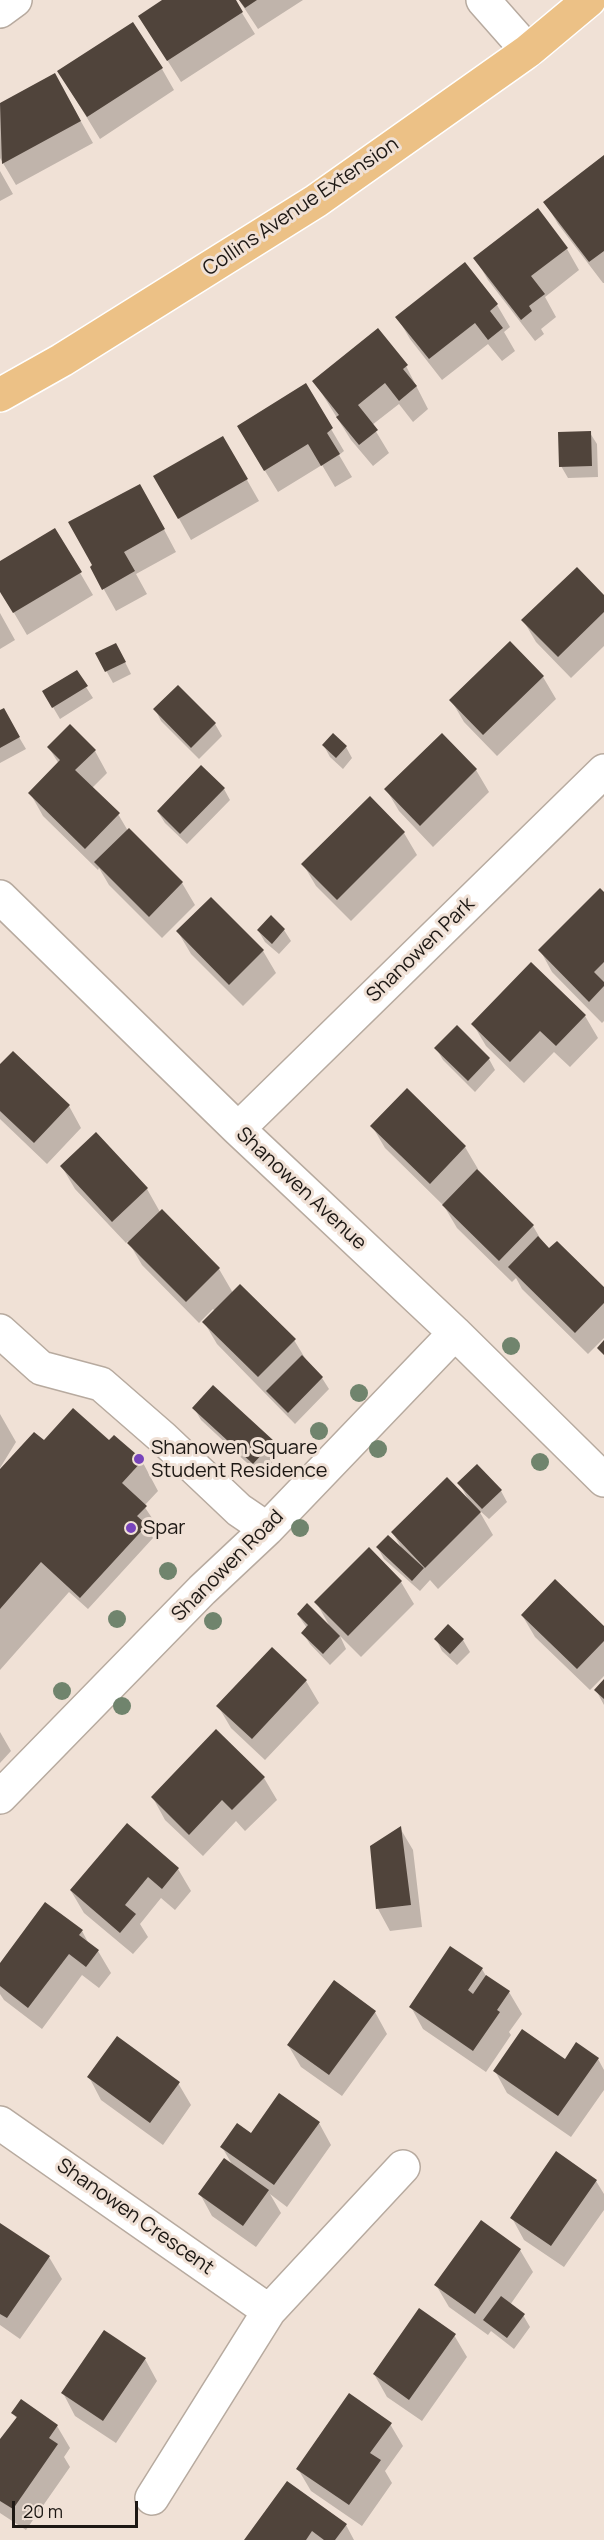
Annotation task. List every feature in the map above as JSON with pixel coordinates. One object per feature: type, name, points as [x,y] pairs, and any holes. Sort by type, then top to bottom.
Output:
[{"type":"main road","name":"Collins Avenue Extension","points":[[0,395],[63,360],[316,201],[528,51],[589,0]]},
{"type":"street","points":[[0,11],[15,0]]},
{"type":"street","points":[[483,0],[528,51]]},
{"type":"street","name":"Shanowen Park","points":[[238,1129],[604,771]]},
{"type":"street","name":"Shanowen Avenue","points":[[0,897],[238,1129],[455,1333],[604,1480]]},
{"type":"street","points":[[0,1331],[41,1368],[101,1384],[163,1438],[239,1510],[267,1528]]},
{"type":"street","name":"Shanowen Road","points":[[1,1796],[202,1590],[267,1528],[455,1333]]},
{"type":"street","name":"Shanowen Crescent","points":[[0,2123],[269,2311]]},
{"type":"street","points":[[152,2498],[269,2311],[403,2167]]},
{"type":"building","points":[[162,0],[236,0],[243,12],[167,61],[138,16]]},
{"type":"building","points":[[239,0],[257,0],[245,8]]},
{"type":"building","points":[[133,22],[163,68],[87,117],[57,71]]},
{"type":"building","points":[[55,73],[81,121],[2,164],[0,103]]},
{"type":"building","points":[[604,155],[604,251],[589,262],[543,202]]},
{"type":"building","points":[[538,208],[568,248],[531,276],[545,294],[529,306],[532,311],[521,320],[473,258]]},
{"type":"building","points":[[465,262],[498,304],[490,311],[503,328],[488,340],[475,323],[429,359],[395,317]]},
{"type":"building","points":[[378,328],[408,365],[403,369],[417,386],[399,401],[385,383],[358,405],[378,430],[359,445],[336,417],[339,415],[312,381]]},
{"type":"building","points":[[306,383],[333,428],[327,433],[340,454],[321,466],[308,444],[264,471],[237,426]]},
{"type":"building","points":[[591,431],[592,466],[559,467],[558,432]]},
{"type":"building","points":[[223,436],[248,479],[178,519],[153,476]]},
{"type":"building","points":[[140,484],[165,529],[124,552],[135,571],[102,590],[90,567],[92,565],[68,522]]},
{"type":"building","points":[[55,528],[82,572],[13,613],[0,592],[0,561]]},
{"type":"building","points":[[577,567],[604,595],[604,612],[558,657],[521,620]]},
{"type":"building","points":[[510,641],[544,676],[483,735],[449,700]]},
{"type":"building","points":[[116,643],[126,662],[105,672],[95,653]]},
{"type":"building","points":[[77,670],[88,686],[52,708],[42,691]]},
{"type":"building","points":[[178,685],[216,723],[191,748],[153,709]]},
{"type":"building","points":[[4,708],[20,737],[0,748],[0,710]]},
{"type":"building","points":[[70,724],[96,750],[75,770],[120,813],[85,849],[28,793],[60,760],[47,747]]},
{"type":"building","points":[[333,733],[347,746],[336,758],[322,745]]},
{"type":"building","points":[[442,733],[477,769],[420,826],[384,789]]},
{"type":"building","points":[[201,765],[225,788],[180,834],[157,811]]},
{"type":"building","points":[[370,796],[405,832],[337,900],[301,864]]},
{"type":"building","points":[[129,828],[183,882],[149,917],[94,862]]},
{"type":"building","points":[[600,888],[604,892],[604,962],[594,972],[604,982],[604,986],[589,1002],[538,950]]},
{"type":"building","points":[[211,897],[264,950],[229,985],[176,931]]},
{"type":"building","points":[[271,915],[285,929],[272,944],[257,930]]},
{"type":"building","points":[[531,962],[586,1015],[556,1046],[540,1031],[510,1062],[471,1024]]},
{"type":"building","points":[[457,1025],[490,1058],[468,1081],[434,1048]]},
{"type":"building","points":[[13,1051],[70,1105],[34,1143],[0,1111],[0,1064]]},
{"type":"building","points":[[407,1088],[466,1146],[430,1184],[370,1126]]},
{"type":"building","points":[[96,1132],[148,1188],[112,1222],[60,1166]]},
{"type":"building","points":[[477,1169],[534,1225],[499,1261],[442,1205]]},
{"type":"building","points":[[162,1209],[220,1268],[186,1302],[127,1243]]},
{"type":"building","points":[[538,1236],[549,1248],[557,1241],[604,1287],[604,1303],[575,1333],[508,1267]]},
{"type":"building","points":[[240,1284],[296,1339],[258,1377],[202,1322]]},
{"type":"building","points":[[604,1340],[604,1355],[597,1348]]},
{"type":"building","points":[[302,1355],[323,1377],[288,1413],[266,1391]]},
{"type":"building","points":[[213,1385],[274,1441],[253,1464],[192,1408]]},
{"type":"building","points":[[73,1408],[109,1440],[114,1435],[143,1460],[122,1483],[147,1506],[137,1516],[147,1525],[80,1598],[41,1562],[0,1609],[0,1469],[34,1432],[44,1440]]},
{"type":"building","points":[[477,1464],[502,1490],[482,1509],[457,1483]]},
{"type":"building","points":[[447,1477],[481,1512],[425,1568],[391,1532]]},
{"type":"building","points":[[388,1535],[424,1568],[412,1581],[376,1547]]},
{"type":"building","points":[[369,1547],[402,1581],[348,1636],[314,1602]]},
{"type":"building","points":[[555,1579],[604,1626],[604,1641],[577,1669],[521,1615]]},
{"type":"building","points":[[307,1603],[340,1636],[323,1654],[301,1633],[308,1625],[297,1614]]},
{"type":"building","points":[[448,1624],[464,1639],[450,1654],[434,1639]]},
{"type":"building","points":[[272,1647],[307,1680],[252,1739],[216,1706]]},
{"type":"building","points":[[604,1679],[604,1699],[594,1690]]},
{"type":"building","points":[[216,1729],[265,1777],[232,1810],[222,1800],[189,1835],[151,1797]]},
{"type":"building","points":[[127,1823],[179,1868],[162,1889],[148,1877],[125,1905],[136,1914],[120,1933],[70,1890]]},
{"type":"building","points":[[401,1826],[411,1905],[376,1909],[370,1846]]},
{"type":"building","points":[[45,1902],[83,1930],[79,1935],[99,1950],[86,1967],[69,1954],[28,2008],[0,1986],[0,1963]]},
{"type":"building","points":[[450,1946],[483,1968],[468,1990],[473,1994],[486,1975],[510,1991],[497,2010],[500,2012],[473,2051],[409,2007]]},
{"type":"building","points":[[334,1980],[376,2011],[329,2075],[287,2045]]},
{"type":"building","points":[[522,2029],[565,2059],[576,2042],[599,2058],[558,2116],[493,2071]]},
{"type":"building","points":[[117,2036],[180,2082],[150,2123],[87,2077]]},
{"type":"building","points":[[279,2093],[320,2122],[274,2185],[220,2147],[237,2123],[251,2133]]},
{"type":"building","points":[[556,2151],[597,2180],[551,2246],[510,2218]]},
{"type":"building","points":[[224,2158],[269,2190],[243,2226],[198,2194]]},
{"type":"building","points":[[481,2220],[521,2249],[475,2314],[434,2285]]},
{"type":"building","points":[[0,2223],[50,2256],[7,2318],[0,2314]]},
{"type":"building","points":[[501,2296],[525,2314],[507,2338],[483,2320]]},
{"type":"building","points":[[419,2308],[456,2334],[409,2400],[373,2374]]},
{"type":"building","points":[[104,2330],[146,2358],[103,2421],[61,2393]]},
{"type":"building","points":[[349,2393],[392,2423],[370,2453],[381,2460],[349,2505],[296,2469]]},
{"type":"building","points":[[21,2399],[58,2425],[49,2438],[58,2444],[13,2509],[0,2501],[0,2439],[17,2417],[11,2413]]},
{"type":"building","points":[[287,2481],[347,2524],[335,2540],[324,2540],[312,2531],[306,2540],[244,2540]]},
{"type":"place","name":"Shanowen Square Student Residence","points":[[139,1459]]},
{"type":"place","name":"Spar","points":[[131,1528]]}]
